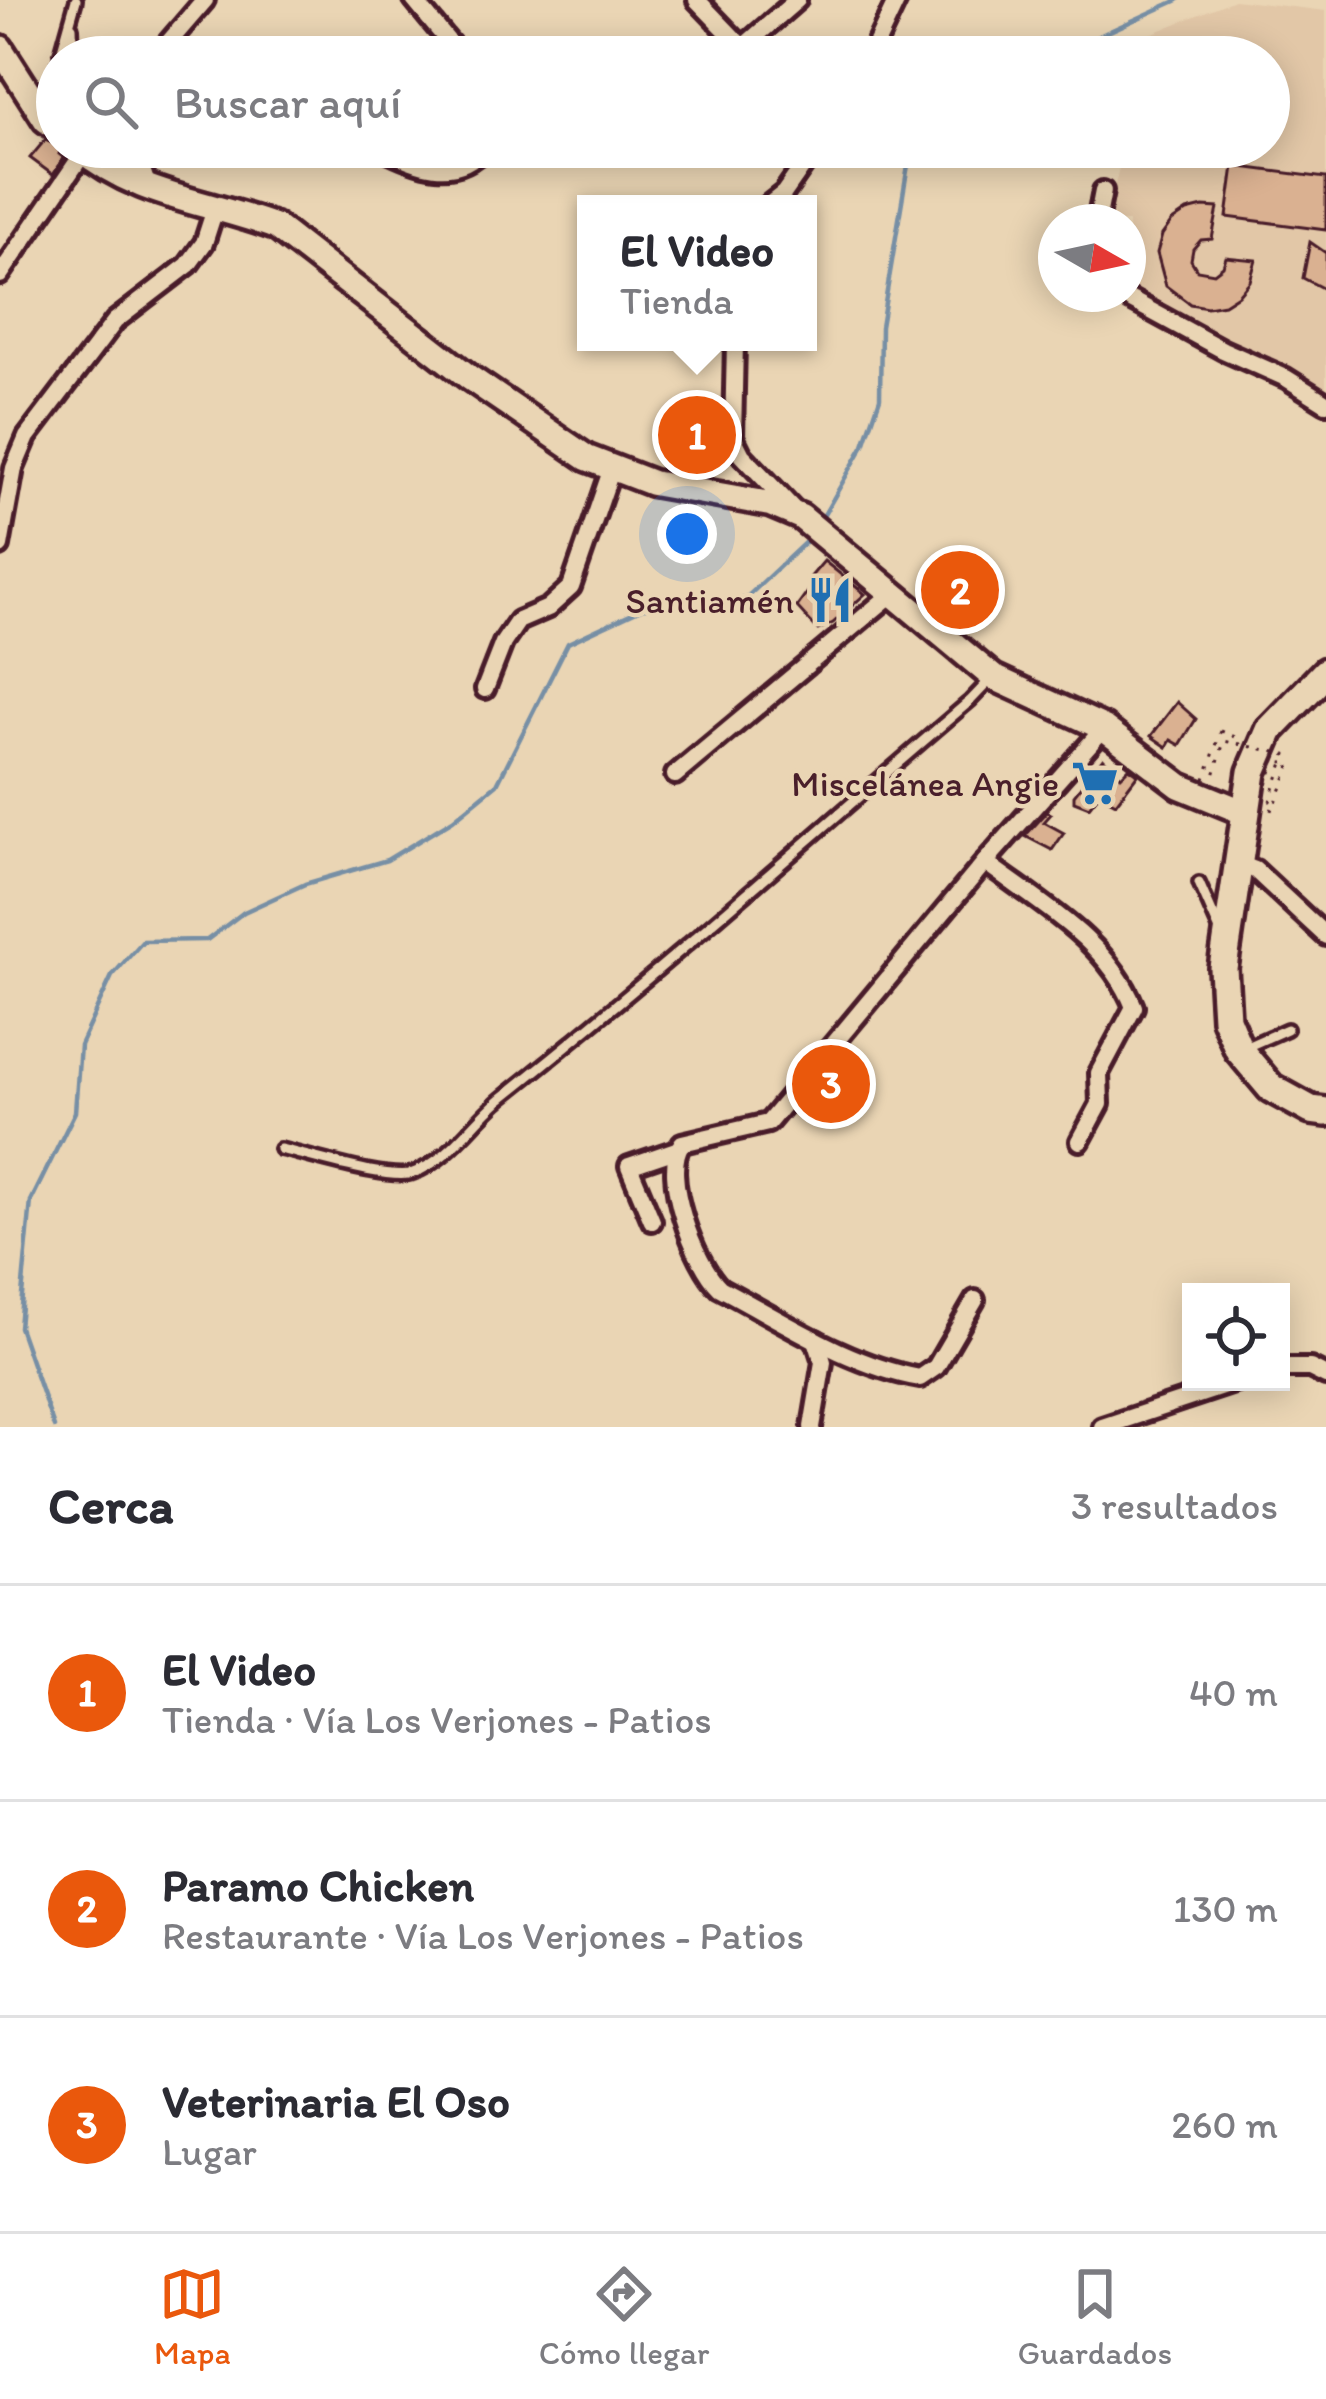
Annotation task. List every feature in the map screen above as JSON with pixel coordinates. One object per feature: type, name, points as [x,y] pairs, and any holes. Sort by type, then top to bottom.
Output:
[{"type":"main road","points":[[1326,672],[1270,730],[1252,772],[1255,810],[1239,864],[1223,968],[1226,1019],[1239,1050],[1271,1088],[1311,1110],[1326,1112]]},
{"type":"street","points":[[174,36],[205,0]]},
{"type":"street","points":[[414,0],[444,36]]},
{"type":"street","points":[[698,0],[730,36]]},
{"type":"street","points":[[763,36],[797,0]]},
{"type":"street","points":[[880,36],[897,0]]},
{"type":"street","points":[[0,48],[36,88]]},
{"type":"street","points":[[0,275],[75,168]]},
{"type":"street","points":[[109,168],[149,191],[276,227],[470,378],[587,458],[652,483],[770,504],[810,525]]},
{"type":"street","points":[[141,168],[149,191]]},
{"type":"street","points":[[781,195],[800,168]]},
{"type":"street","points":[[1100,204],[1102,191]]},
{"type":"street","points":[[0,546],[14,468],[26,437],[116,321],[188,265],[204,243],[215,209]]},
{"type":"street","points":[[1146,308],[1326,403]]},
{"type":"street","points":[[735,351],[733,437],[742,455],[810,525],[992,677],[1104,728],[1180,786],[1255,810]]},
{"type":"street","points":[[485,689],[503,643],[518,622],[548,608],[572,587],[612,468]]},
{"type":"street","points":[[675,776],[892,592]]},
{"type":"street","points":[[652,1221],[629,1166],[676,1150],[682,1143],[768,1124],[985,862],[1104,728]]},
{"type":"street","points":[[985,862],[1088,940],[1122,977],[1134,1006],[1100,1072],[1100,1104],[1080,1141]]},
{"type":"street","points":[[1239,864],[1255,870],[1326,936]]},
{"type":"street","points":[[676,1150],[675,1192],[707,1276],[720,1288],[816,1340],[898,1374],[920,1378],[936,1367],[975,1300]]},
{"type":"street","points":[[812,1427],[823,1362],[816,1340]]},
{"type":"street","points":[[1290,1368],[1310,1368],[1326,1376]]},
{"type":"street","points":[[1102,1427],[1208,1391]]},
{"type":"lane","points":[[66,36],[76,0]]},
{"type":"lane","points":[[72,16],[72,36]]},
{"type":"lane","points":[[696,412],[712,421],[725,445],[742,455]]},
{"type":"lane","points":[[280,1149],[387,1174],[416,1173],[590,1030],[992,677]]},
{"type":"lane","points":[[1199,883],[1216,925],[1228,940]]},
{"type":"lane","points":[[1239,1050],[1287,1029]]},
{"type":"path","points":[[1221,731],[1204,782],[1212,783],[1225,741],[1286,754],[1270,802],[1263,798],[1275,760],[1292,763],[1274,810],[1255,810]]},
{"type":"shaded area","points":[[1234,0],[1326,11],[1326,392],[1146,307],[1146,204],[1110,204],[1119,168],[1290,168],[1290,36],[1151,36]]},
{"type":"building","points":[[1234,168],[1326,178],[1326,230],[1227,217]]},
{"type":"building","points":[[1203,207],[1218,208],[1212,239],[1201,240],[1193,249],[1191,260],[1197,270],[1214,273],[1226,257],[1256,260],[1250,281],[1238,295],[1207,307],[1190,304],[1166,286],[1157,253],[1172,221]]},
{"type":"building","points":[[1310,242],[1326,253],[1326,290],[1303,278]]},
{"type":"building","points":[[951,549],[980,576],[962,603],[932,568]]},
{"type":"building","name":"Santiamén","points":[[824,561],[865,594],[818,630],[797,607],[813,585],[808,580]]},
{"type":"building","points":[[1177,702],[1196,719],[1180,745],[1171,740],[1167,747],[1151,736]]},
{"type":"building","points":[[1103,758],[1121,776],[1129,768],[1138,774],[1116,803],[1099,794],[1089,807],[1074,801],[1074,795]]},
{"type":"building","points":[[1047,812],[1051,814],[1044,822],[1064,833],[1052,850],[1025,836]]},
{"type":"building","points":[[840,1057],[859,1077],[820,1121],[806,1097]]},
{"type":"waterway","points":[[1099,36],[1178,0]]},
{"type":"waterway","points":[[821,520],[864,445],[880,398],[881,327],[908,168]]},
{"type":"waterway","points":[[54,1427],[19,1327],[31,1201],[75,1112],[80,1045],[112,976],[143,941],[207,940],[244,912],[305,884],[387,860],[453,820],[497,784],[568,643],[643,608],[701,606],[746,598],[812,536]]},
{"type":"place","name":"El Video","points":[[697,435]]},
{"type":"place","name":"Paramo Chicken","points":[[960,590]]},
{"type":"place","name":"Santiamén","points":[[830,600]]},
{"type":"place","name":"Miscelánea Angie","points":[[1095,783]]},
{"type":"place","name":"Veterinaria El Oso","points":[[831,1084]]}]
